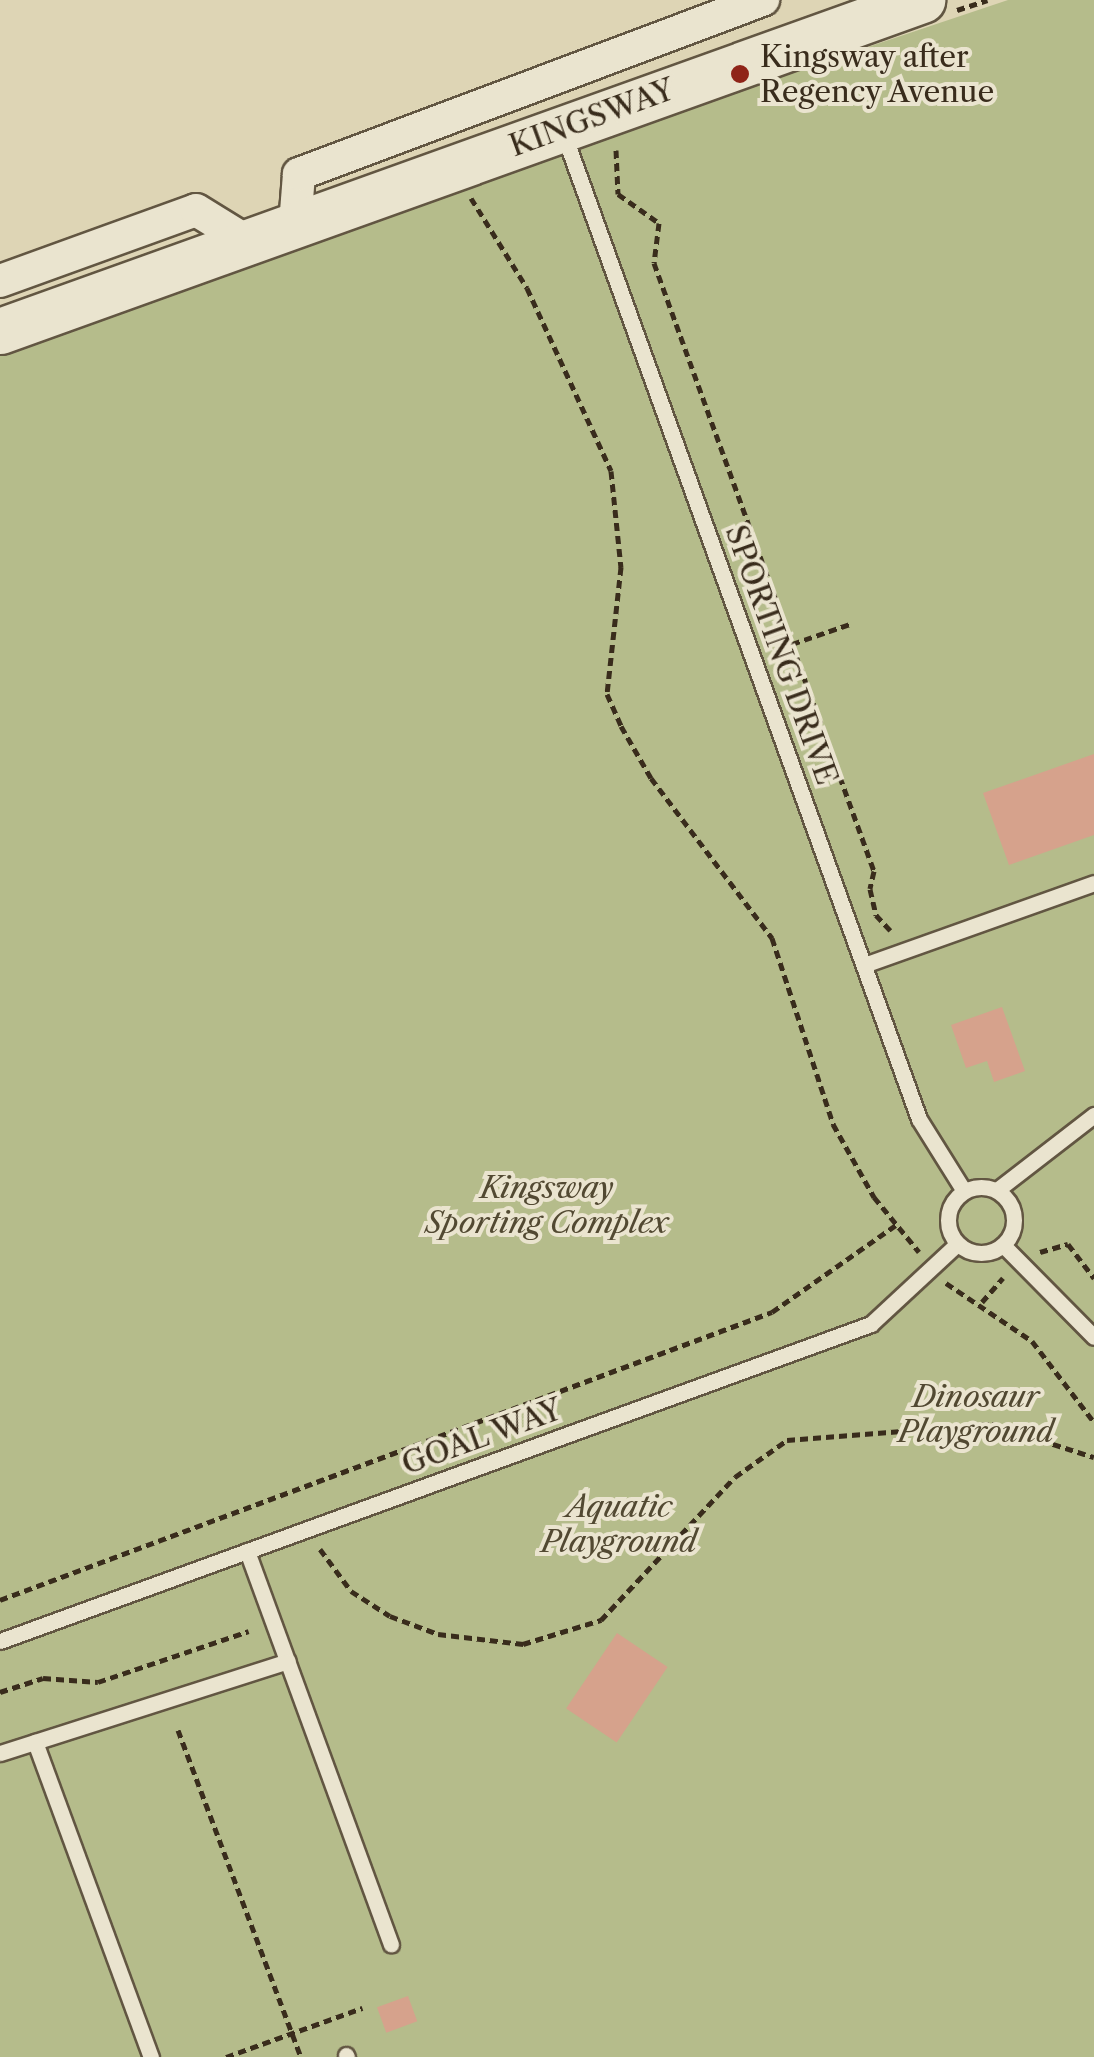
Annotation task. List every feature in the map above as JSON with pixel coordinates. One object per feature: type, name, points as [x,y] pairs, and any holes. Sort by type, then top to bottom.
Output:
[{"type":"main road","name":"KINGSWAY","points":[[0,331],[907,6]]},
{"type":"street","name":"KINGSWAY","points":[[295,225],[299,174],[763,0]]},
{"type":"street","points":[[0,281],[196,210],[248,242]]},
{"type":"lane","name":"SPORTING DRIVE","points":[[562,129],[920,1120],[964,1191]]},
{"type":"lane","points":[[864,965],[1094,884]]},
{"type":"lane","points":[[997,1190],[1014,1216],[1003,1245],[980,1254],[957,1244],[948,1210],[964,1191],[997,1190],[1094,1115]]},
{"type":"lane","name":"GOAL WAY","points":[[0,1641],[871,1324],[957,1244]]},
{"type":"lane","points":[[1003,1245],[1094,1337]]},
{"type":"lane","points":[[248,1551],[391,1944]]},
{"type":"lane","points":[[0,1753],[288,1661]]},
{"type":"lane","points":[[36,1742],[150,2057]]},
{"type":"path","points":[[907,6],[987,0]]},
{"type":"path","points":[[621,137],[613,179],[618,194],[658,223],[654,263],[874,871],[870,889],[876,915],[884,929],[904,932]]},
{"type":"path","points":[[462,186],[527,288],[611,471],[622,568],[608,694],[651,778],[772,938],[821,1096],[896,1225],[964,1301],[982,1302],[1032,1341],[1094,1422]]},
{"type":"path","points":[[792,644],[850,624]]},
{"type":"path","points":[[0,1600],[772,1312],[896,1225]]},
{"type":"path","points":[[982,1302],[1019,1262],[1068,1244],[1094,1278]]},
{"type":"path","points":[[317,1544],[351,1592],[390,1616],[438,1634],[523,1644],[601,1620],[735,1477],[787,1440],[991,1424],[1094,1458]]},
{"type":"path","points":[[0,1692],[43,1678],[98,1682],[249,1631]]},
{"type":"path","points":[[178,1730],[301,2057]]},
{"type":"path","points":[[226,2057],[362,2008]]},
{"type":"green space","name":"Kingsway Sporting Complex","points":[[1008,0],[1094,0],[1094,2057],[0,2057],[0,354],[626,128]]},
{"type":"building","points":[[1094,754],[1094,835],[1009,865],[983,793]]},
{"type":"building","points":[[1002,1007],[1025,1071],[994,1082],[987,1061],[966,1068],[951,1025]]},
{"type":"building","points":[[617,1633],[668,1667],[617,1743],[566,1708]]},
{"type":"building","points":[[408,1996],[417,2021],[386,2033],[377,2007]]},
{"type":"place","name":"Kingsway after Regency Avenue","points":[[740,74]]},
{"type":"park label","name":"Dinosaur Playground","points":[[976,1414]]},
{"type":"park label","name":"Aquatic Playground","points":[[619,1524]]}]
